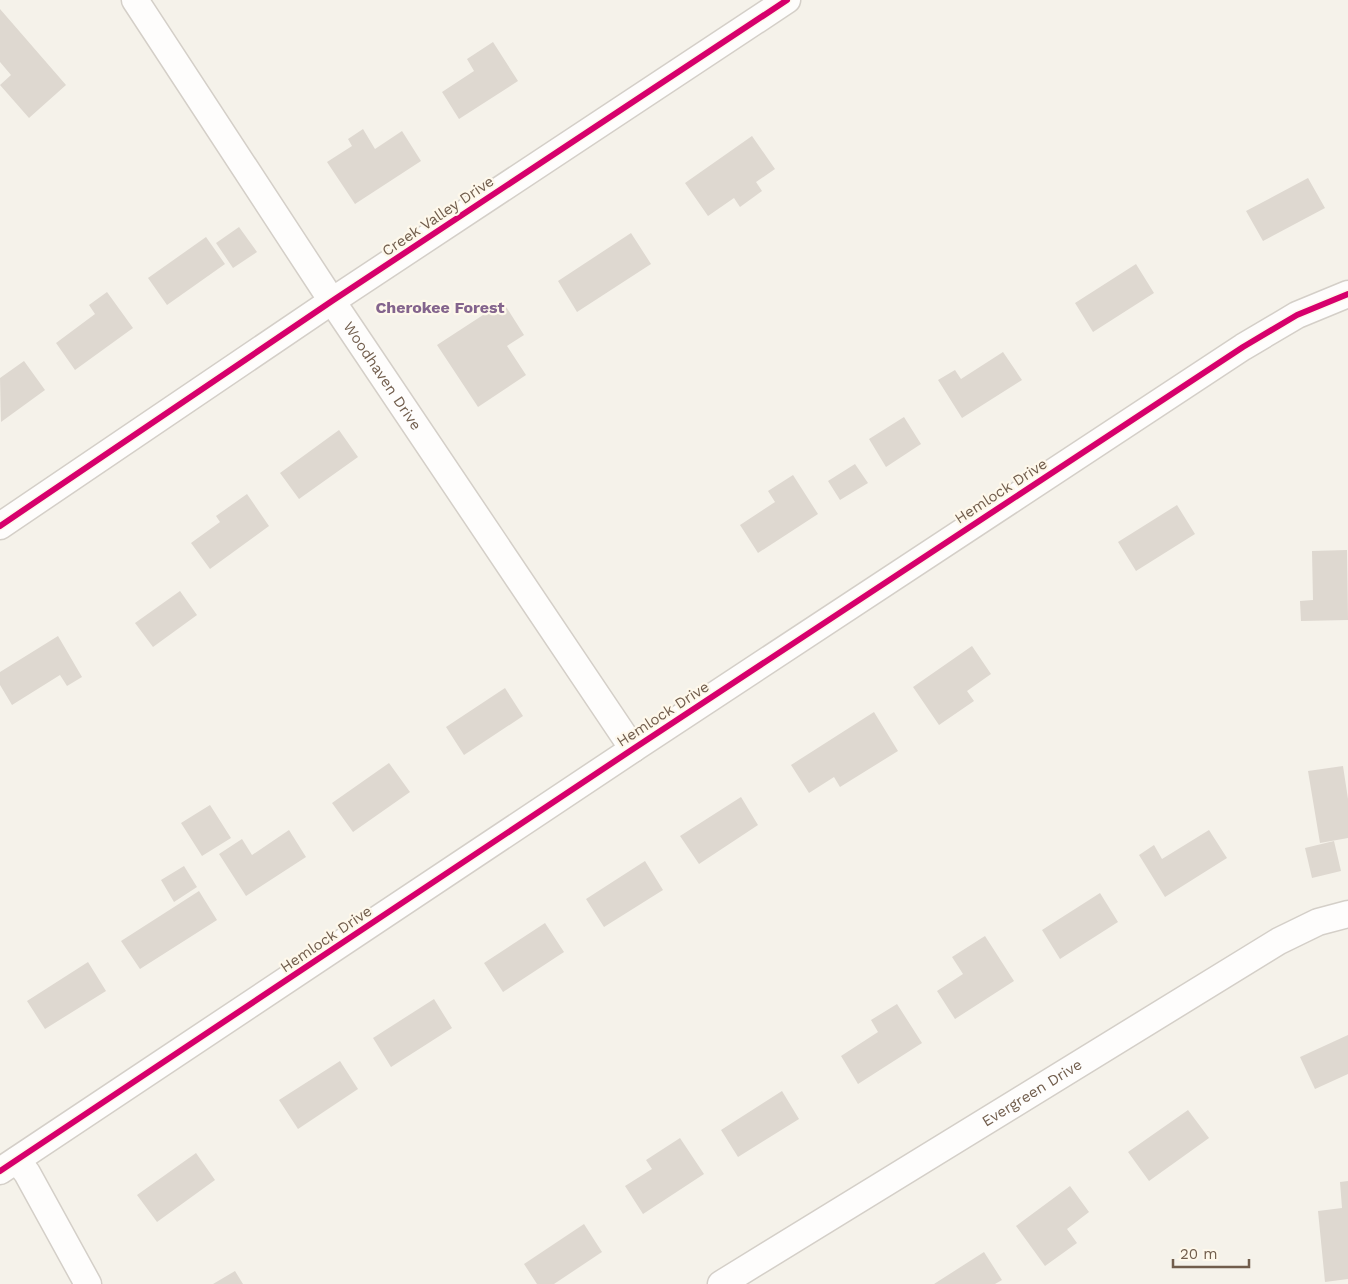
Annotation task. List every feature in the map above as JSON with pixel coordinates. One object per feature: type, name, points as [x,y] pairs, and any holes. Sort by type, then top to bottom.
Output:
[{"type":"street","name":"Woodhaven Drive","points":[[135,0],[332,301],[633,749]]},
{"type":"street","name":"Creek Valley Drive","points":[[0,526],[332,301],[787,0]]},
{"type":"street","name":"Hemlock Drive","points":[[9,1166],[633,749],[1243,346],[1298,315],[1348,294]]},
{"type":"street","name":"Evergreen Drive","points":[[722,1284],[1279,942],[1318,922],[1348,914]]},
{"type":"street","points":[[9,1166],[27,1173],[88,1284]]},
{"type":"building","points":[[0,9],[66,85],[29,118],[0,85],[11,75],[0,62]]},
{"type":"building","points":[[493,42],[518,81],[459,119],[442,92],[474,71],[467,59]]},
{"type":"building","points":[[363,129],[375,149],[402,131],[421,161],[355,204],[327,162],[352,146],[348,139]]},
{"type":"building","points":[[752,136],[775,169],[756,182],[762,191],[740,207],[734,198],[708,216],[685,183]]},
{"type":"building","points":[[1308,178],[1325,208],[1263,241],[1246,211]]},
{"type":"building","points":[[239,227],[257,252],[233,268],[216,243]]},
{"type":"building","points":[[631,233],[651,264],[577,312],[558,281]]},
{"type":"building","points":[[206,237],[225,264],[167,305],[148,278]]},
{"type":"building","points":[[1136,264],[1154,293],[1093,332],[1075,303]]},
{"type":"building","points":[[107,292],[133,328],[75,370],[56,343],[95,314],[89,305]]},
{"type":"building","points":[[503,302],[524,335],[507,346],[526,375],[478,407],[437,345]]},
{"type":"building","points":[[1003,352],[1022,380],[962,418],[938,380],[955,370],[961,379]]},
{"type":"building","points":[[24,361],[45,390],[1,422],[0,378]]},
{"type":"building","points":[[904,417],[921,444],[886,467],[869,439]]},
{"type":"building","points":[[339,430],[358,457],[299,499],[280,473]]},
{"type":"building","points":[[855,464],[868,483],[840,500],[828,481]]},
{"type":"building","points":[[793,475],[818,514],[758,553],[740,525],[775,502],[768,491]]},
{"type":"building","points":[[247,494],[269,526],[210,569],[191,543],[220,522],[216,516]]},
{"type":"building","points":[[1177,505],[1195,534],[1136,571],[1118,542]]},
{"type":"building","points":[[1347,550],[1348,620],[1301,621],[1300,601],[1313,600],[1312,551]]},
{"type":"building","points":[[180,591],[197,615],[153,647],[135,623]]},
{"type":"building","points":[[58,636],[82,677],[67,686],[60,675],[12,705],[0,685],[0,672]]},
{"type":"building","points":[[972,646],[991,674],[967,691],[974,701],[939,725],[913,687]]},
{"type":"building","points":[[505,688],[523,716],[464,755],[446,727]]},
{"type":"building","points":[[874,712],[898,751],[840,787],[834,777],[809,793],[791,765]]},
{"type":"building","points":[[389,763],[410,792],[353,832],[332,803]]},
{"type":"building","points":[[1343,766],[1348,799],[1348,838],[1320,843],[1308,771]]},
{"type":"building","points":[[741,797],[758,825],[699,864],[680,836]]},
{"type":"building","points":[[210,805],[231,838],[202,856],[181,823]]},
{"type":"building","points":[[289,830],[306,857],[246,896],[219,854],[242,839],[252,855]]},
{"type":"building","points":[[1209,830],[1227,858],[1165,897],[1139,855],[1154,845],[1162,859]]},
{"type":"building","points":[[1334,841],[1341,871],[1312,878],[1305,848]]},
{"type":"building","points":[[645,861],[663,890],[604,927],[586,899]]},
{"type":"building","points":[[184,866],[197,887],[174,902],[161,880]]},
{"type":"building","points":[[199,891],[217,920],[140,969],[121,941]]},
{"type":"building","points":[[1100,893],[1118,922],[1060,959],[1042,930]]},
{"type":"building","points":[[545,923],[564,952],[503,992],[484,963]]},
{"type":"building","points":[[985,936],[1014,981],[955,1019],[937,991],[963,974],[952,957]]},
{"type":"building","points":[[88,962],[106,991],[45,1029],[27,1001]]},
{"type":"building","points":[[434,999],[452,1028],[391,1067],[373,1038]]},
{"type":"building","points":[[897,1004],[922,1043],[858,1084],[841,1056],[878,1032],[871,1020]]},
{"type":"building","points":[[1348,1035],[1348,1074],[1315,1089],[1300,1057]]},
{"type":"building","points":[[340,1061],[358,1089],[298,1129],[279,1100]]},
{"type":"building","points":[[782,1091],[799,1119],[738,1157],[721,1130]]},
{"type":"building","points":[[1188,1110],[1209,1138],[1149,1181],[1128,1152]]},
{"type":"building","points":[[680,1138],[704,1174],[643,1214],[625,1186],[652,1169],[646,1160]]},
{"type":"building","points":[[196,1153],[215,1180],[157,1222],[137,1195]]},
{"type":"building","points":[[1348,1181],[1348,1279],[1325,1282],[1318,1211],[1342,1208],[1340,1182]]},
{"type":"building","points":[[1070,1186],[1089,1212],[1067,1229],[1077,1243],[1045,1266],[1016,1226]]},
{"type":"building","points":[[584,1224],[602,1252],[554,1284],[537,1284],[524,1264]]},
{"type":"building","points":[[984,1252],[1002,1280],[995,1284],[934,1284]]},
{"type":"building","points":[[235,1271],[243,1284],[213,1284]]},
{"type":"cycle path","points":[[0,526],[332,301],[787,0]]},
{"type":"cycle path","points":[[0,1171],[633,749],[1243,347],[1297,315],[1348,294]]},
{"type":"district","name":"Cherokee Forest","points":[[440,307]]}]
